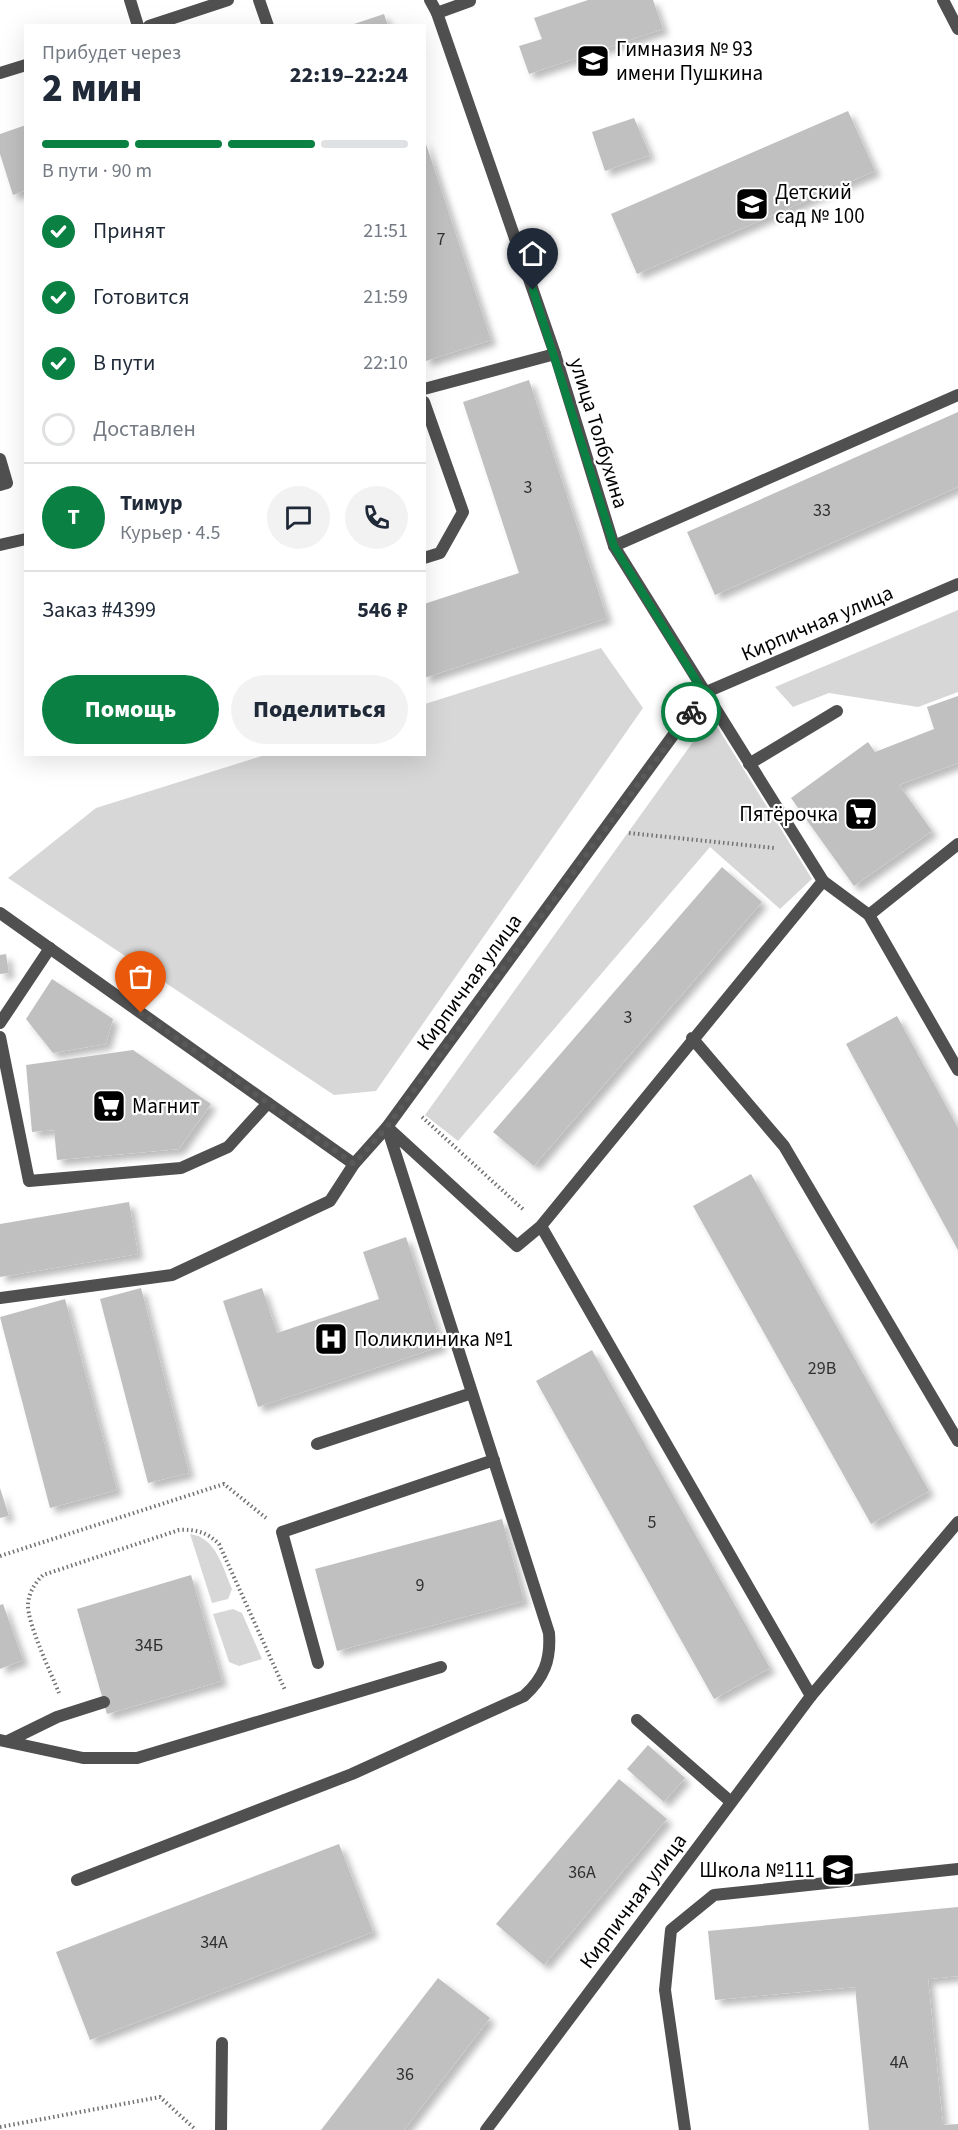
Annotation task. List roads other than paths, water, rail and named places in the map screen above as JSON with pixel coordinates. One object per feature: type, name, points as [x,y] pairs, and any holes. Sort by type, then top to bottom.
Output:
[{"type":"street","points":[[130,0],[137,24]]},
{"type":"street","points":[[155,24],[228,0]]},
{"type":"street","points":[[259,0],[267,24]]},
{"type":"street","name":"улица Толбухина","points":[[430,0],[437,13],[555,354],[614,546],[748,764],[823,880],[869,915]]},
{"type":"street","points":[[943,0],[958,29]]},
{"type":"street","points":[[437,13],[470,1]]},
{"type":"street","points":[[0,73],[24,66]]},
{"type":"street","points":[[426,388],[555,354]]},
{"type":"street","points":[[614,546],[958,395]]},
{"type":"street","points":[[426,408],[463,512],[440,553],[426,557]]},
{"type":"street","points":[[0,459],[7,483],[0,485]]},
{"type":"street","points":[[0,545],[24,539]]},
{"type":"street","name":"Кирпичная улица","points":[[0,1298],[172,1275],[330,1200],[354,1164],[387,1127],[704,693],[958,584]]},
{"type":"street","points":[[748,764],[837,711]]},
{"type":"street","points":[[958,844],[869,915],[958,1070]]},
{"type":"street","points":[[387,1127],[516,1246],[541,1226],[823,880]]},
{"type":"street","points":[[0,913],[354,1164]]},
{"type":"street","points":[[0,1023],[50,948]]},
{"type":"street","points":[[0,1037],[29,1180],[181,1168],[228,1147],[268,1103]]},
{"type":"street","points":[[692,1038],[784,1146],[958,1441]]},
{"type":"street","points":[[77,1880],[352,1774],[524,1695],[534,1686],[548,1662],[549,1633],[387,1127]]},
{"type":"street","points":[[541,1226],[811,1696]]},
{"type":"street","points":[[317,1444],[472,1393]]},
{"type":"street","points":[[318,1663],[282,1532],[494,1460]]},
{"type":"street","name":"Кирпичная улица","points":[[486,2130],[811,1696],[957,1527]]},
{"type":"street","points":[[3,1741],[83,1758],[137,1758],[441,1667]]},
{"type":"street","points":[[3,1741],[67,1713],[104,1702]]},
{"type":"street","points":[[637,1720],[731,1802]]},
{"type":"street","points":[[685,2130],[665,1990],[671,1930],[714,1895],[958,1869]]},
{"type":"street","points":[[221,2130],[222,2043]]},
{"type":"place","name":"Гимназия № 93 имени Пушкина","points":[[593,61]]},
{"type":"place","name":"Детский сад № 100","points":[[752,204]]},
{"type":"place","name":"Пятёрочка","points":[[861,814]]},
{"type":"place","name":"Магнит","points":[[109,1106]]},
{"type":"place","name":"Поликлиника №1","points":[[331,1339]]},
{"type":"place","name":"Школа №111","points":[[838,1870]]}]
